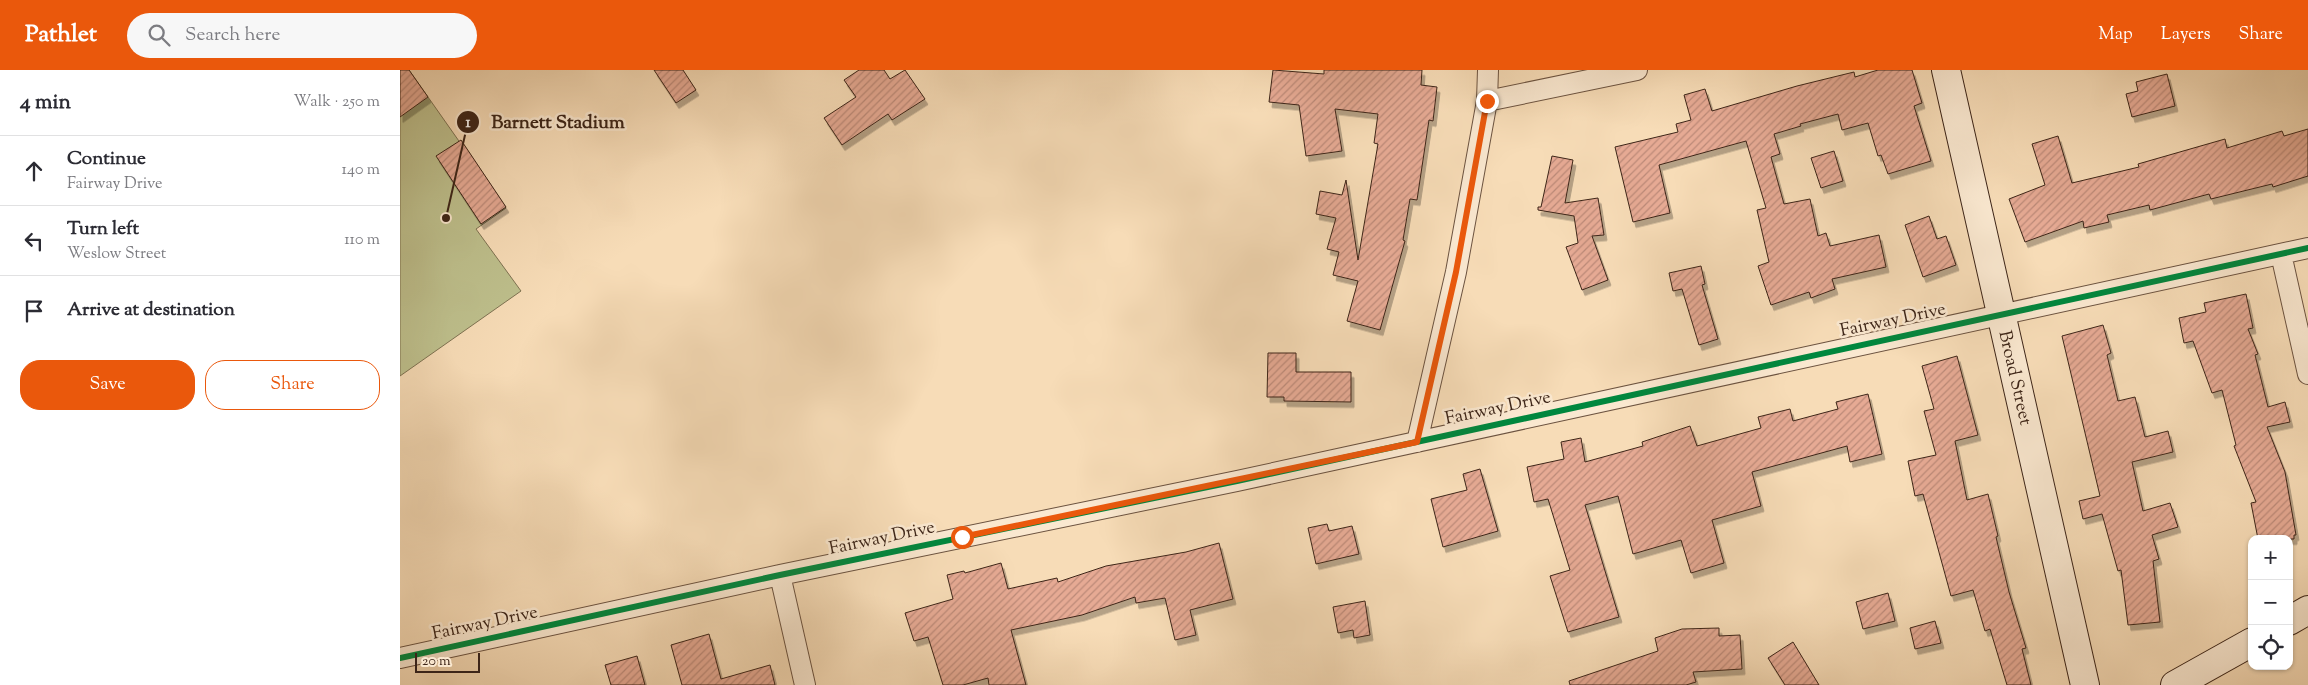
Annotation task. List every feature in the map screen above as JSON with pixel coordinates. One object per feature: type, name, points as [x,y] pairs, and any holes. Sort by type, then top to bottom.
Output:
[{"type":"street","points":[[1417,442],[1456,272],[1487,101],[1488,70]]},
{"type":"street","points":[[1487,101],[1637,70]]},
{"type":"street","name":"Broad Street","points":[[1946,70],[2085,685]]},
{"type":"street","name":"Fairway Drive","points":[[400,658],[780,575],[1417,442],[2000,313],[2308,248]]},
{"type":"street","points":[[2281,254],[2308,374]]},
{"type":"street","points":[[780,575],[805,685]]},
{"type":"street","points":[[2293,619],[2308,610]]},
{"type":"street","points":[[2175,685],[2248,644]]},
{"type":"green space","points":[[400,70],[409,70],[506,208],[476,229],[521,291],[400,376]]},
{"type":"building","points":[[400,70],[409,70],[428,97],[400,117]]},
{"type":"building","points":[[654,70],[683,70],[696,90],[676,103]]},
{"type":"building","points":[[859,70],[884,70],[890,79],[905,70],[925,99],[892,120],[888,114],[842,145],[824,118],[856,97],[844,80]]},
{"type":"building","points":[[1273,70],[1324,74],[1324,70],[1422,70],[1421,85],[1437,87],[1433,121],[1429,120],[1417,200],[1410,199],[1403,240],[1405,241],[1380,330],[1347,321],[1358,281],[1333,275],[1339,252],[1327,249],[1336,218],[1316,214],[1320,191],[1342,195],[1346,180],[1358,260],[1378,144],[1374,143],[1378,114],[1335,109],[1342,151],[1306,156],[1299,105],[1269,102]]},
{"type":"building","points":[[1878,70],[1912,70],[1922,103],[1914,106],[1931,161],[1888,174],[1881,155],[1878,156],[1868,123],[1842,130],[1838,114],[1800,124],[1801,126],[1774,134],[1780,154],[1771,157],[1784,204],[1810,199],[1818,236],[1826,233],[1830,246],[1879,235],[1886,267],[1832,279],[1835,289],[1811,298],[1809,292],[1771,305],[1758,266],[1769,262],[1757,210],[1766,208],[1746,141],[1659,165],[1670,213],[1633,222],[1615,147],[1678,132],[1676,124],[1691,120],[1684,95],[1705,89],[1712,111],[1797,86],[1854,72],[1855,77]]},
{"type":"building","points":[[2167,74],[2175,106],[2132,117],[2126,94],[2138,91],[2136,82]]},
{"type":"building","points":[[2308,129],[2308,176],[2273,187],[2272,184],[2211,199],[2209,194],[2150,210],[2149,205],[2107,215],[2109,222],[2084,228],[2083,221],[2025,242],[2009,199],[2045,185],[2032,144],[2058,136],[2072,183],[2139,167],[2138,164],[2225,139],[2227,148],[2282,131],[2284,136]]},
{"type":"building","points":[[461,140],[506,207],[481,224],[436,156]]},
{"type":"building","points":[[1834,151],[1843,181],[1821,188],[1811,158]]},
{"type":"building","points":[[1552,156],[1573,160],[1565,203],[1598,198],[1604,235],[1592,236],[1608,280],[1582,290],[1566,247],[1578,243],[1574,216],[1538,210],[1538,207],[1541,207]]},
{"type":"building","points":[[1929,216],[1937,239],[1946,236],[1956,265],[1923,277],[1905,225]]},
{"type":"building","points":[[1701,266],[1705,284],[1702,285],[1718,339],[1699,345],[1682,289],[1673,291],[1669,273]]},
{"type":"building","points":[[2246,294],[2253,328],[2248,329],[2258,354],[2255,355],[2268,407],[2285,402],[2290,422],[2267,427],[2285,472],[2296,535],[2294,535],[2294,539],[2293,535],[2257,535],[2251,503],[2256,502],[2234,446],[2236,445],[2222,390],[2212,393],[2193,341],[2184,343],[2179,318],[2206,312],[2204,303]]},
{"type":"building","points":[[2103,325],[2111,353],[2107,355],[2118,401],[2135,397],[2145,437],[2168,431],[2173,452],[2132,462],[2143,511],[2170,503],[2178,527],[2152,535],[2159,559],[2153,561],[2160,622],[2128,625],[2121,570],[2118,571],[2102,514],[2083,519],[2079,501],[2100,496],[2062,336]]},
{"type":"building","points":[[1268,353],[1296,353],[1296,372],[1351,372],[1351,402],[1284,401],[1284,397],[1267,397]]},
{"type":"building","points":[[1957,356],[1978,435],[1955,441],[1967,500],[1988,494],[2009,592],[2026,648],[2022,649],[2031,685],[2007,685],[1990,629],[1985,631],[1973,590],[1951,596],[1923,494],[1915,496],[1908,461],[1936,455],[1924,411],[1934,409],[1922,366]]},
{"type":"building","points":[[1868,394],[1882,454],[1850,462],[1847,446],[1752,472],[1761,506],[1712,520],[1724,563],[1691,573],[1681,540],[1633,554],[1618,496],[1585,505],[1619,617],[1568,632],[1550,576],[1570,570],[1548,499],[1534,502],[1527,467],[1564,459],[1561,442],[1581,438],[1585,462],[1643,446],[1642,442],[1690,426],[1697,446],[1761,428],[1758,417],[1790,409],[1793,421],[1838,409],[1836,402]]},
{"type":"building","points":[[1480,469],[1498,531],[1443,547],[1431,499],[1467,490],[1463,474]]},
{"type":"building","points":[[1327,524],[1329,531],[1352,526],[1359,554],[1316,564],[1308,528]]},
{"type":"building","points":[[1219,543],[1233,599],[1190,610],[1196,635],[1175,640],[1165,598],[1136,603],[1135,597],[1082,615],[1011,630],[1026,685],[989,685],[988,678],[963,685],[943,685],[928,637],[914,641],[905,613],[953,599],[947,575],[964,571],[965,573],[1001,563],[1008,589],[1057,578],[1058,582],[1106,566],[1186,552]]},
{"type":"building","points":[[1888,593],[1895,621],[1863,629],[1856,602]]},
{"type":"building","points":[[1365,601],[1370,635],[1354,638],[1353,630],[1338,633],[1333,607]]},
{"type":"building","points":[[1935,621],[1941,643],[1915,649],[1910,628]]},
{"type":"building","points":[[1719,628],[1719,636],[1740,635],[1742,669],[1693,672],[1696,682],[1686,685],[1570,685],[1569,681],[1658,651],[1655,638],[1682,629]]},
{"type":"building","points":[[709,634],[721,679],[770,665],[775,685],[682,685],[671,645]]},
{"type":"building","points":[[1793,642],[1819,685],[1785,685],[1768,658]]},
{"type":"building","points":[[637,656],[645,685],[611,685],[605,665]]},
{"type":"cycle path","points":[[400,658],[780,575],[1237,481],[2308,248]]},
{"type":"place","name":"Barnett Stadium","points":[[446,218]]},
{"type":"route","points":[[962,537],[1417,442],[1456,272],[1487,101]]}]
